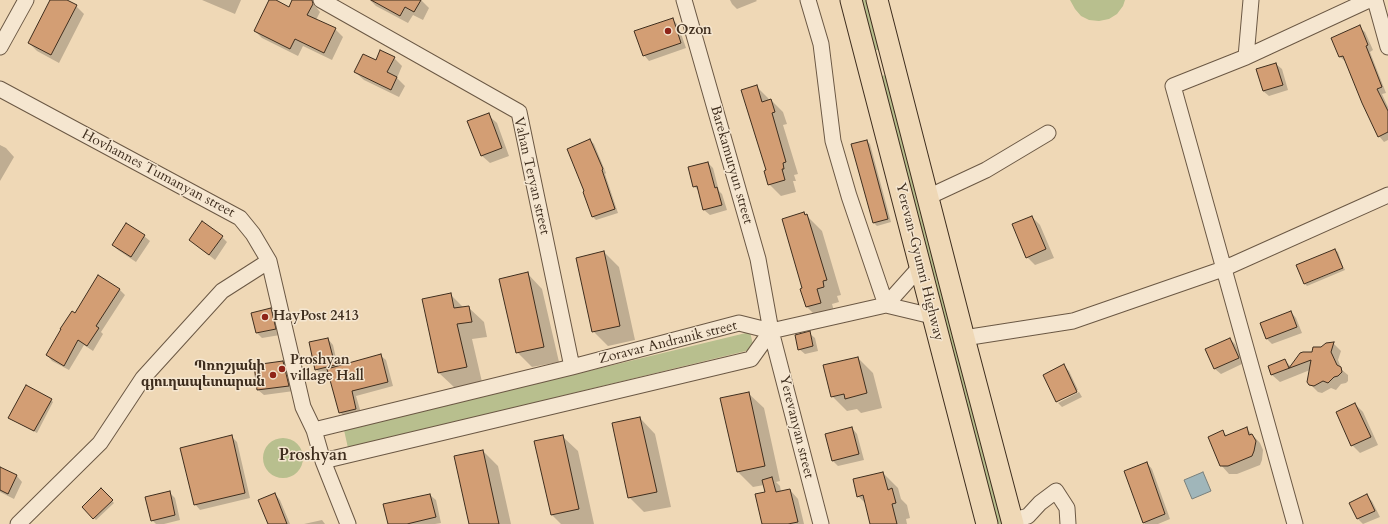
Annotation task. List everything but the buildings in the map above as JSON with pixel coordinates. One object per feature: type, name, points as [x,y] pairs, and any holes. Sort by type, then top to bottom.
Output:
[{"type":"highway","name":"Yerevan-Gyumri Highway","points":[[851,0],[987,524]]},
{"type":"highway","name":"Yerevan-Gyumri Highway","points":[[877,0],[1012,522]]},
{"type":"highway","points":[[868,66],[892,59]]},
{"type":"street","points":[[0,48],[26,0]]},
{"type":"street","name":"Vahan Teryan street","points":[[321,0],[519,112],[572,367]]},
{"type":"street","name":"Barekamutyun street","points":[[684,0],[758,259],[771,331]]},
{"type":"street","points":[[808,0],[821,44],[833,141],[849,196],[886,305]]},
{"type":"street","points":[[1246,57],[1251,0]]},
{"type":"street","points":[[1295,524],[1173,86],[1246,57],[1369,0]]},
{"type":"street","points":[[1375,0],[1388,47]]},
{"type":"street","name":"Hovhannes Tumanyan street","points":[[0,89],[240,218],[253,234],[269,261],[303,407],[314,430],[323,461],[348,524]]},
{"type":"street","points":[[928,197],[986,170],[1048,133]]},
{"type":"street","points":[[964,338],[1073,321],[1223,269],[1388,195]]},
{"type":"street","points":[[18,524],[100,443],[143,378],[222,291],[269,261]]},
{"type":"street","points":[[886,305],[920,267]]},
{"type":"street","points":[[323,461],[752,359],[771,331],[886,305],[932,316]]},
{"type":"street","name":"Zoravar Andranik street","points":[[314,430],[572,367],[739,323],[771,331]]},
{"type":"street","name":"Yerevanyan street","points":[[771,331],[821,524]]},
{"type":"street","points":[[1012,522],[1028,516],[1056,491],[1067,508],[1068,524]]},
{"type":"green space","points":[[859,0],[869,0],[882,49],[872,51]]},
{"type":"green space","points":[[1070,0],[1125,0],[1123,6],[1117,14],[1109,19],[1099,21],[1089,20],[1081,16]]},
{"type":"green space","points":[[888,74],[1004,524],[994,524],[879,77]]},
{"type":"green space","points":[[750,332],[754,349],[348,448],[344,430]]},
{"type":"green space","points":[[287,438],[294,441],[300,447],[303,458],[302,466],[294,475],[287,478],[279,478],[272,475],[264,466],[263,454],[266,447],[275,439]]},
{"type":"water","points":[[1203,472],[1211,491],[1192,499],[1184,480]]},
{"type":"place","name":"Ozon","points":[[668,31]]},
{"type":"place","name":"HayPost 2413","points":[[265,317]]},
{"type":"place","name":"Proshyan village Hall","points":[[282,369]]},
{"type":"place","name":"Պռոշյանի գյուղապետարան","points":[[273,375]]},
{"type":"district","name":"Proshyan","points":[[313,456]]}]
